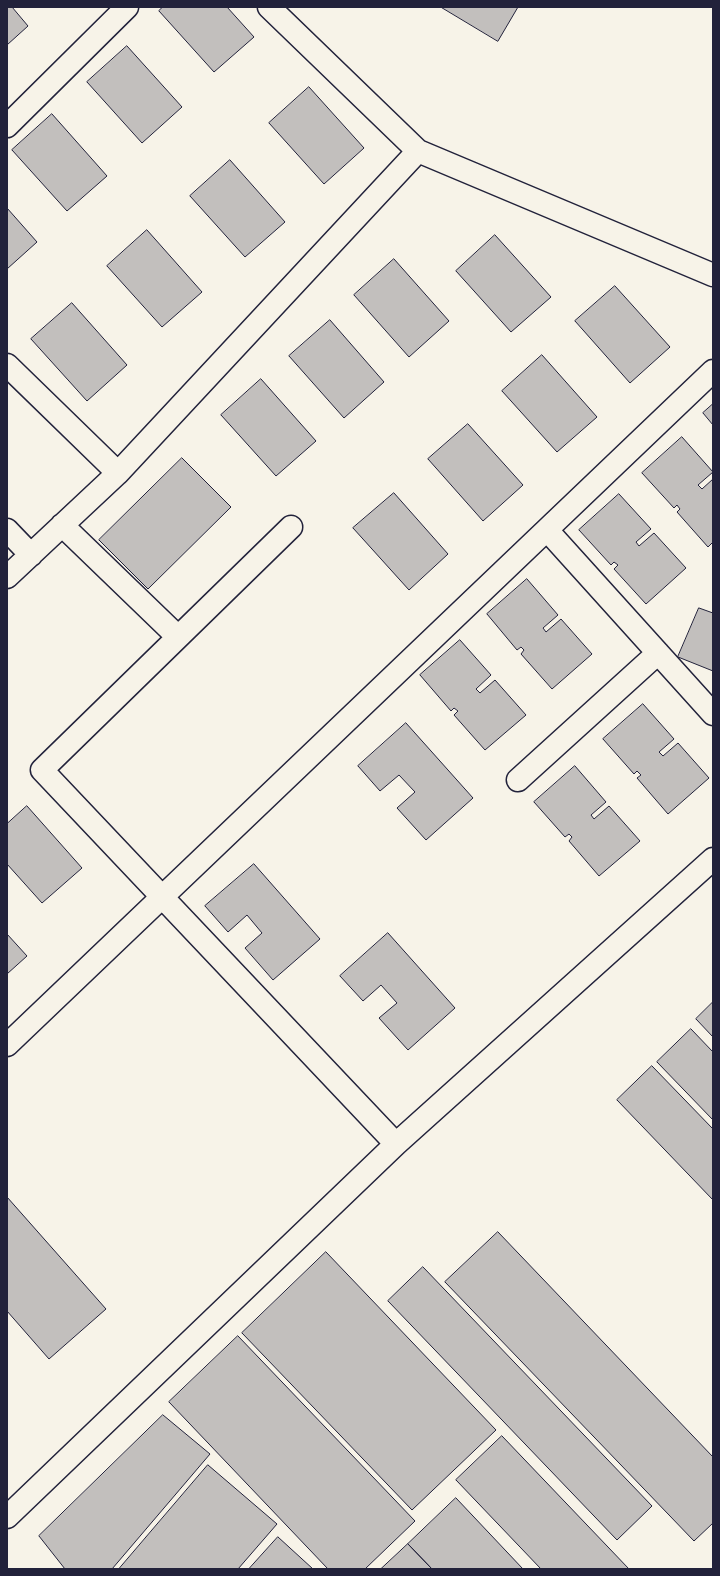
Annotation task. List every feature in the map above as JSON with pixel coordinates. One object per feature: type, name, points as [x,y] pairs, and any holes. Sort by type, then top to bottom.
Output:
[{"type":"street","points":[[7,126],[127,7]]},
{"type":"street","points":[[269,7],[418,150],[713,274]]},
{"type":"street","points":[[7,577],[118,473],[418,150]]},
{"type":"street","points":[[7,365],[118,473]]},
{"type":"street","points":[[7,1045],[713,371]]},
{"type":"street","points":[[62,525],[178,637]]},
{"type":"street","points":[[291,527],[42,770],[163,896],[396,1144]]},
{"type":"street","points":[[7,530],[31,555]]},
{"type":"street","points":[[547,530],[713,714]]},
{"type":"street","points":[[518,780],[658,653]]},
{"type":"street","points":[[7,1517],[396,1144],[713,859]]},
{"type":"building","points":[[7,7],[12,7],[28,26],[7,45]]},
{"type":"building","points":[[163,7],[227,7],[254,37],[214,72],[159,11]]},
{"type":"building","points":[[441,7],[518,7],[498,41]]},
{"type":"building","points":[[127,46],[182,107],[142,143],[87,82]]},
{"type":"building","points":[[309,87],[364,148],[324,184],[269,123]]},
{"type":"building","points":[[52,114],[107,176],[67,211],[12,150]]},
{"type":"building","points":[[230,160],[285,222],[245,257],[190,196]]},
{"type":"building","points":[[7,208],[37,242],[7,269]]},
{"type":"building","points":[[147,230],[202,292],[162,327],[107,266]]},
{"type":"building","points":[[495,235],[551,297],[511,332],[456,271]]},
{"type":"building","points":[[394,259],[449,321],[409,357],[354,295]]},
{"type":"building","points":[[615,286],[670,347],[630,383],[575,321]]},
{"type":"building","points":[[72,303],[127,365],[87,401],[31,339]]},
{"type":"building","points":[[330,320],[384,382],[344,418],[289,356]]},
{"type":"building","points":[[542,355],[597,417],[557,452],[502,391]]},
{"type":"building","points":[[261,379],[316,441],[276,476],[221,415]]},
{"type":"building","points":[[713,404],[713,425],[703,413]]},
{"type":"building","points":[[468,424],[523,485],[483,521],[428,459]]},
{"type":"building","points":[[682,437],[713,472],[698,485],[702,489],[713,479],[713,542],[708,547],[677,512],[680,509],[677,505],[674,508],[642,473]]},
{"type":"building","points":[[182,458],[231,507],[148,589],[99,540]]},
{"type":"building","points":[[394,493],[448,554],[409,590],[353,528]]},
{"type":"building","points":[[619,494],[651,529],[636,542],[639,546],[654,533],[686,568],[646,604],[614,569],[618,565],[614,562],[611,565],[579,530]]},
{"type":"building","points":[[527,579],[558,615],[543,628],[546,632],[561,619],[592,654],[552,689],[521,654],[524,650],[521,647],[517,650],[487,614]]},
{"type":"building","points":[[699,608],[713,613],[713,671],[678,657]]},
{"type":"building","points":[[460,640],[491,675],[476,689],[480,693],[495,680],[526,715],[485,750],[454,715],[458,711],[454,708],[451,711],[420,675]]},
{"type":"building","points":[[643,704],[674,739],[659,752],[663,756],[678,743],[709,778],[668,814],[637,778],[641,775],[637,771],[634,774],[603,739]]},
{"type":"building","points":[[406,723],[473,798],[426,840],[397,808],[415,792],[399,775],[380,791],[358,766]]},
{"type":"building","points":[[575,766],[606,802],[591,815],[594,819],[609,806],[640,841],[599,876],[569,841],[572,837],[569,834],[565,837],[534,802]]},
{"type":"building","points":[[27,806],[82,868],[42,903],[7,864],[7,824]]},
{"type":"building","points":[[254,864],[320,939],[273,980],[245,948],[262,933],[247,915],[228,932],[205,906]]},
{"type":"building","points":[[388,933],[455,1008],[408,1050],[379,1018],[397,1003],[381,985],[363,1001],[340,976]]},
{"type":"building","points":[[7,934],[27,956],[7,974]]},
{"type":"building","points":[[713,1002],[713,1037],[696,1019]]},
{"type":"building","points":[[691,1029],[713,1052],[713,1120],[657,1062]]},
{"type":"building","points":[[652,1066],[713,1129],[713,1200],[617,1100]]},
{"type":"building","points":[[7,1197],[106,1309],[49,1359],[7,1311]]},
{"type":"building","points":[[498,1232],[713,1457],[713,1523],[694,1541],[445,1282]]},
{"type":"building","points":[[326,1252],[496,1430],[412,1510],[242,1333]]},
{"type":"building","points":[[423,1267],[652,1506],[617,1540],[388,1301]]},
{"type":"building","points":[[238,1336],[415,1521],[365,1569],[328,1569],[169,1402]]},
{"type":"building","points":[[163,1415],[210,1454],[112,1569],[65,1569],[39,1536]]},
{"type":"building","points":[[502,1436],[629,1569],[541,1569],[456,1480]]},
{"type":"building","points":[[208,1465],[277,1524],[238,1569],[119,1569]]},
{"type":"building","points":[[456,1498],[523,1569],[432,1569],[408,1544]]},
{"type":"building","points":[[278,1537],[313,1569],[249,1569]]},
{"type":"building","points":[[408,1544],[432,1569],[381,1569]]}]
